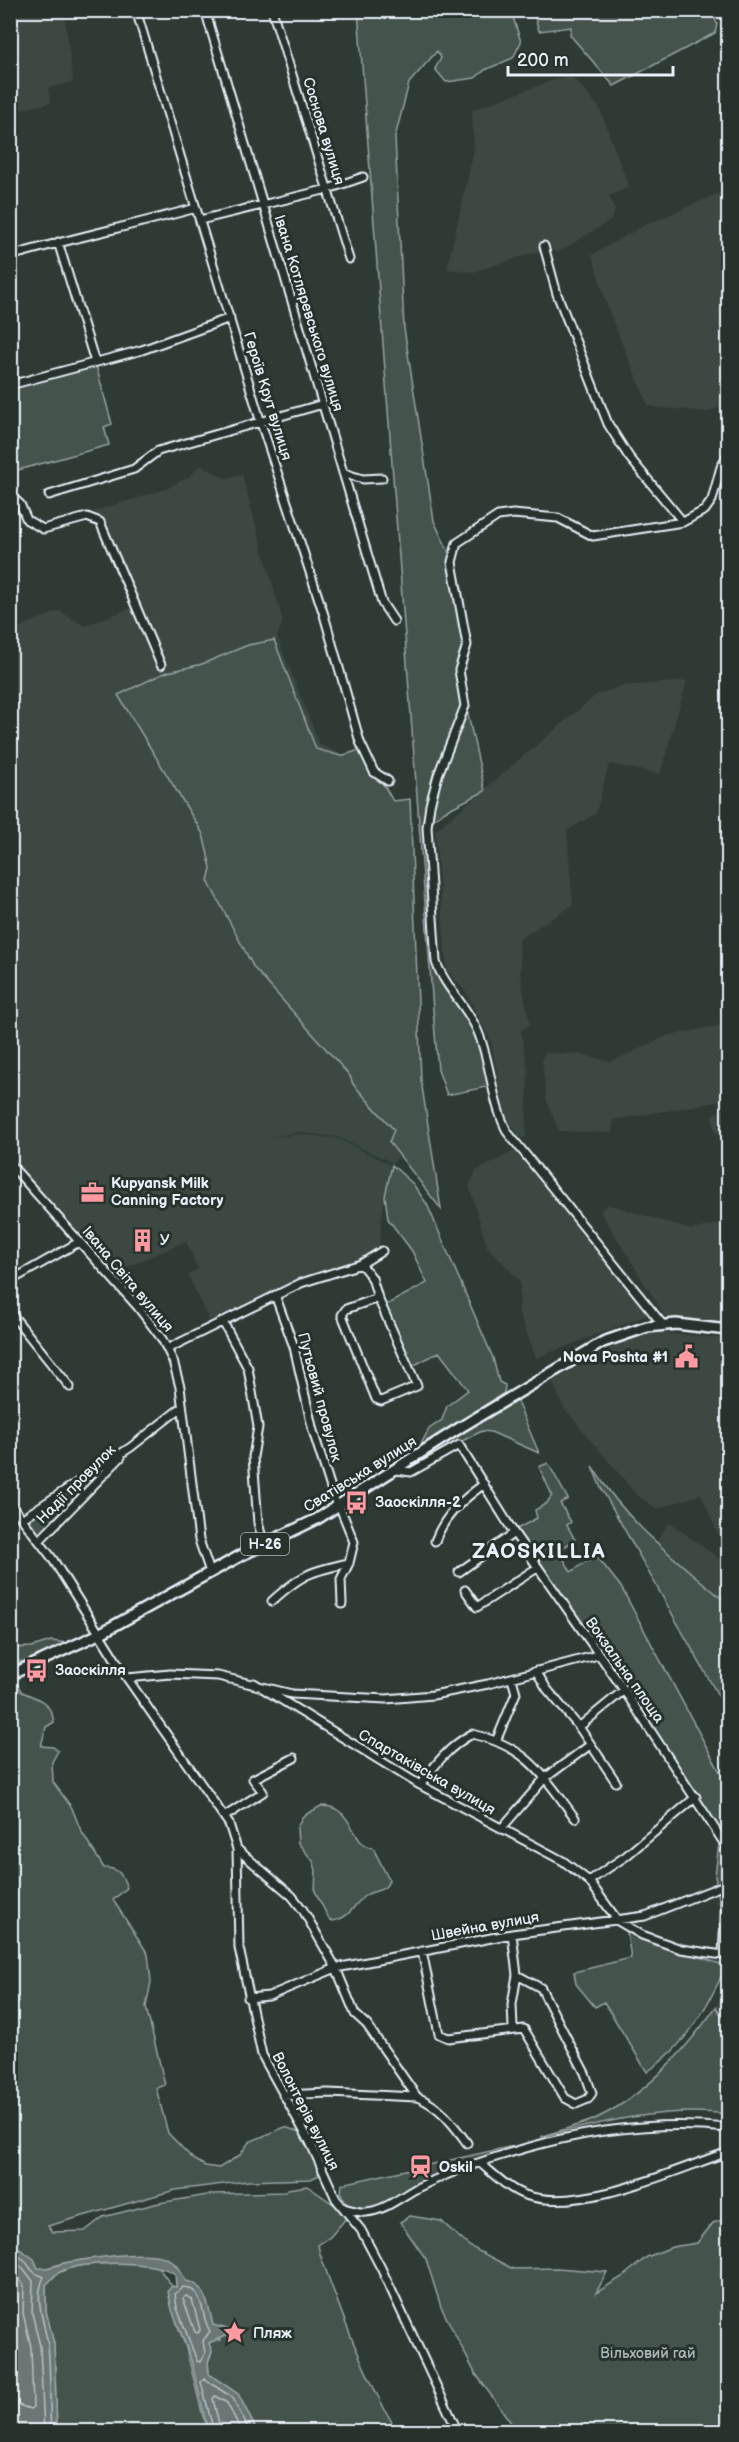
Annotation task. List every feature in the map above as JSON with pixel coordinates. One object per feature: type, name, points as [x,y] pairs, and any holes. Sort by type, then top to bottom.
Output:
[{"type":"main road","name":"Сватівська вулиця","points":[[10,1675],[99,1634],[210,1572],[338,1506],[510,1397],[603,1342],[625,1333],[663,1325],[729,1330]]},
{"type":"street","name":"Героїв Крут вулиця","points":[[136,10],[261,423],[324,615],[360,742],[374,772],[388,781]]},
{"type":"street","name":"Івана Котляревського вулиця","points":[[205,10],[382,603],[394,621]]},
{"type":"street","name":"Соснова вулиця","points":[[272,10],[349,259]]},
{"type":"street","points":[[200,220],[328,189],[363,177]]},
{"type":"street","points":[[10,256],[196,208]]},
{"type":"street","points":[[58,242],[95,362]]},
{"type":"street","points":[[544,246],[557,294],[608,424],[629,457],[683,522]]},
{"type":"street","points":[[10,386],[142,350],[230,318]]},
{"type":"street","points":[[49,495],[134,469],[158,451],[323,404]]},
{"type":"street","points":[[663,1325],[508,1134],[500,1120],[489,1062],[478,1032],[440,973],[436,962],[428,827],[429,805],[465,706],[459,670],[467,645],[452,562],[457,543],[498,516],[513,514],[558,518],[593,536],[683,522],[705,510],[712,500],[721,466],[729,454]]},
{"type":"street","points":[[343,473],[363,479],[382,478]]},
{"type":"street","points":[[10,495],[20,504],[27,520],[43,529],[87,517],[100,522],[161,665]]},
{"type":"street","name":"Івана Світа вулиця","points":[[10,1164],[137,1306],[173,1361],[182,1407],[199,1540],[210,1572]]},
{"type":"street","points":[[10,1281],[79,1242]]},
{"type":"street","points":[[167,1349],[301,1283],[361,1264],[382,1251]]},
{"type":"street","points":[[361,1264],[372,1278],[378,1298],[417,1386],[381,1401],[376,1398],[342,1316],[346,1309],[378,1298]]},
{"type":"street","name":"Путьовий провулок","points":[[275,1295],[294,1347],[313,1431],[338,1506],[354,1542],[350,1563],[341,1579],[342,1604]]},
{"type":"street","points":[[10,1312],[70,1387]]},
{"type":"street","points":[[223,1322],[248,1368],[258,1427],[254,1457],[258,1523],[264,1545]]},
{"type":"street","name":"Надії провулок","points":[[23,1518],[131,1447],[182,1407]]},
{"type":"street","name":"Вокзальна площа","points":[[397,1470],[411,1472],[459,1444],[537,1568],[624,1690],[729,1849]]},
{"type":"street","name":"Надії провулок","points":[[40,1540],[131,1447]]},
{"type":"street","points":[[435,1541],[442,1524],[462,1499],[484,1484]]},
{"type":"street","name":"Волонтерів вулиця","points":[[10,1503],[40,1540],[127,1678],[224,1817],[237,1849],[239,1948],[262,2055],[310,2142],[332,2191],[361,2230],[381,2268],[459,2432]]},
{"type":"street","points":[[459,1572],[514,1533]]},
{"type":"street","points":[[272,1601],[296,1579],[312,1571],[350,1563]]},
{"type":"street","points":[[465,1590],[477,1607],[537,1568]]},
{"type":"street","points":[[127,1678],[182,1674],[218,1676],[292,1694],[386,1699],[433,1695],[512,1679],[598,1655]]},
{"type":"street","points":[[536,1671],[547,1689],[579,1727],[616,1782]]},
{"type":"street","points":[[497,1739],[516,1693],[512,1679]]},
{"type":"street","name":"Спартаківська вулиця","points":[[254,1683],[420,1785],[563,1861],[589,1881],[618,1921]]},
{"type":"street","points":[[579,1727],[624,1690]]},
{"type":"street","points":[[420,1785],[441,1757],[461,1740],[472,1734],[497,1739],[527,1757],[575,1818]]},
{"type":"street","points":[[501,1829],[545,1778],[590,1745]]},
{"type":"street","points":[[224,1817],[263,1792],[253,1779],[294,1758]]},
{"type":"street","points":[[589,1881],[634,1849],[696,1797]]},
{"type":"street","points":[[237,1849],[292,1896],[303,1910],[336,1968],[355,2014],[367,2025],[417,2097]]},
{"type":"street","points":[[618,1921],[642,1935],[681,1949],[723,1955],[729,1856]]},
{"type":"street","name":"Швейна вулиця","points":[[248,1998],[269,1996],[336,1968],[512,1934],[587,1922],[618,1921],[645,1916],[727,1884]]},
{"type":"street","points":[[512,1934],[517,1975],[512,2004],[513,2028]]},
{"type":"street","points":[[422,1951],[439,2034],[448,2038],[513,2028],[524,2029],[569,2102],[576,2104],[588,2099],[592,2093],[585,2073],[541,1988],[517,1975]]},
{"type":"street","points":[[283,2095],[328,2093],[417,2097],[430,2102],[450,2120],[467,2143]]},
{"type":"street","points":[[344,2208],[366,2212],[378,2209],[421,2186],[480,2163],[526,2148],[613,2128],[686,2123],[729,2128]]},
{"type":"street","points":[[480,2163],[525,2195],[564,2200],[584,2199],[605,2193],[729,2152]]},
{"type":"shaded area","points":[[11,10],[64,11],[73,82],[48,88],[51,103],[19,110],[14,83],[11,83]]},
{"type":"shaded area","points":[[570,74],[599,107],[629,187],[609,196],[615,210],[611,220],[557,253],[549,248],[473,272],[447,269],[474,150],[472,110]]},
{"type":"shaded area","points":[[728,189],[728,404],[708,412],[648,405],[610,315],[592,255],[637,229]]},
{"type":"shaded area","points":[[200,465],[225,478],[242,475],[283,622],[277,637],[320,745],[354,759],[411,1138],[393,1163],[340,1138],[299,1132],[266,1138],[300,1134],[339,1139],[391,1165],[379,1247],[355,1262],[288,1285],[209,1321],[188,1275],[198,1269],[186,1241],[109,1275],[11,1161],[10,615],[17,628],[59,611],[85,626],[136,606],[95,511],[166,489],[190,476]]},
{"type":"shaded area","points":[[687,681],[660,774],[609,764],[596,813],[567,831],[573,905],[519,939],[521,979],[530,1024],[521,1030],[528,1071],[526,1137],[517,1138],[514,1127],[508,1125],[503,1108],[492,1044],[466,992],[447,971],[435,831],[596,695],[621,686]]},
{"type":"shaded area","points":[[728,1024],[728,1100],[613,1120],[612,1133],[559,1131],[547,1102],[542,1058],[545,1053],[579,1054],[611,1062],[666,1036]]},
{"type":"shaded area","points":[[728,1107],[728,1138],[727,1131],[715,1133],[712,1115]]},
{"type":"shaded area","points":[[514,1151],[650,1314],[536,1358],[519,1313],[520,1281],[487,1246],[469,1186],[476,1171]]},
{"type":"shaded area","points":[[608,1204],[691,1230],[728,1222],[728,1325],[666,1318],[600,1211]]},
{"type":"shaded area","points":[[654,1332],[728,1339],[728,1544],[717,1532],[701,1494],[656,1509],[635,1493],[564,1408],[552,1381],[632,1337]]},
{"type":"shaded area","points":[[669,1522],[728,1565],[728,1607],[651,1551]]},
{"type":"shaded area","points":[[728,1978],[728,2024],[716,2007]]},
{"type":"green space","points":[[358,11],[511,11],[521,42],[513,58],[485,70],[475,78],[446,82],[435,69],[441,58],[437,51],[409,83],[395,137],[404,328],[434,521],[451,557],[467,645],[458,669],[485,791],[445,811],[428,824],[436,962],[471,1018],[491,1086],[447,1095],[438,1070]]},
{"type":"green space","points":[[533,11],[712,11],[717,24],[715,33],[614,86],[570,35],[571,27],[539,31]]},
{"type":"green space","points":[[95,362],[112,424],[104,427],[109,445],[11,472],[11,385]]},
{"type":"green space","points":[[274,640],[316,749],[341,756],[363,749],[393,801],[410,799],[421,1080],[441,1209],[389,1142],[394,1130],[353,1084],[350,1076],[254,968],[208,881],[211,868],[203,834],[118,695],[164,673],[202,664],[248,645]]},
{"type":"green space","points":[[392,1165],[413,1184],[427,1204],[493,1358],[499,1382],[505,1385],[504,1393],[419,1448],[429,1429],[442,1420],[447,1406],[468,1390],[439,1352],[411,1367],[382,1307],[427,1283],[412,1251],[388,1219],[385,1196]]},
{"type":"green space","points":[[515,1397],[539,1453],[491,1432],[482,1431],[414,1463]]},
{"type":"green space","points":[[131,1447],[40,1540],[23,1518]]},
{"type":"green space","points":[[548,1463],[568,1499],[560,1503],[571,1522],[567,1525],[575,1540],[559,1550],[571,1572],[596,1555],[621,1587],[728,1787],[728,1957],[723,1955],[722,1916],[715,1876],[720,1835],[513,1531],[537,1518],[535,1510],[547,1503],[552,1495],[539,1467]]},
{"type":"green space","points":[[592,1466],[622,1507],[654,1541],[728,1604],[728,1713],[600,1486]]},
{"type":"green space","points":[[51,1641],[68,1643],[29,1661],[11,1662],[11,1648],[32,1647]]},
{"type":"green space","points":[[11,1679],[22,1692],[39,1699],[50,1710],[54,1722],[46,1727],[41,1746],[53,1747],[58,1751],[52,1762],[53,1782],[72,1808],[81,1831],[104,1868],[113,1869],[119,1873],[127,1888],[113,1900],[148,1954],[151,1982],[146,2007],[165,2085],[156,2088],[168,2133],[192,2158],[205,2166],[219,2168],[240,2155],[249,2142],[285,2127],[305,2134],[319,2175],[311,2179],[248,2181],[175,2190],[48,2226],[52,2232],[85,2231],[103,2217],[159,2203],[214,2194],[285,2192],[288,2189],[307,2186],[349,2215],[330,2237],[318,2245],[320,2254],[354,2345],[397,2431],[257,2431],[238,2394],[209,2374],[208,2362],[212,2352],[208,2343],[212,2339],[220,2340],[175,2264],[95,2259],[63,2263],[47,2268],[46,2284],[60,2272],[95,2264],[124,2263],[158,2267],[172,2286],[169,2293],[174,2315],[186,2348],[203,2417],[211,2431],[57,2431],[54,2344],[46,2311],[46,2285],[13,2251],[11,2253]]},
{"type":"green space","points":[[321,1806],[332,1807],[346,1818],[360,1840],[366,1846],[373,1848],[389,1880],[385,1887],[369,1893],[349,1913],[333,1921],[329,1919],[315,1891],[316,1870],[313,1861],[298,1843],[297,1827],[303,1816]]},
{"type":"green space","points":[[627,1932],[726,1966],[712,1996],[694,2025],[661,2062],[647,2072],[604,2002],[595,2007],[576,1984],[574,1972],[631,1958]]},
{"type":"green space","points":[[716,2007],[728,2024],[728,2114],[681,2112],[657,2114],[611,2121],[541,2137],[590,2121],[628,2100],[661,2073]]},
{"type":"green space","points":[[542,2144],[483,2158],[370,2209],[348,2205],[341,2194],[342,2184],[509,2147]]},
{"type":"green space","name":"Вільховий гай","points":[[410,2216],[441,2221],[469,2246],[513,2269],[557,2268],[607,2272],[596,2293],[622,2277],[647,2257],[672,2247],[697,2243],[713,2223],[728,2218],[728,2431],[517,2431],[475,2373],[441,2307],[426,2259],[400,2222]]},
{"type":"green space","points":[[10,2371],[12,2376],[14,2431],[11,2431]]},
{"type":"water","points":[[20,2249],[34,2259],[38,2268],[131,2254],[155,2255],[171,2261],[186,2281],[198,2286],[206,2298],[213,2325],[231,2330],[232,2333],[209,2343],[212,2352],[208,2362],[209,2374],[238,2394],[257,2431],[208,2431],[190,2356],[172,2310],[168,2291],[172,2286],[176,2287],[175,2274],[152,2266],[118,2263],[70,2268],[58,2273],[46,2285],[46,2311],[54,2344],[57,2431],[14,2431],[10,2256],[13,2251]]},
{"type":"place","name":"Kupyansk Milk Сanning Factory","points":[[93,1192]]},
{"type":"place","name":"У","points":[[142,1240]]},
{"type":"place","name":"Nova Poshta #1","points":[[686,1357]]},
{"type":"place","name":"Заоскілля-2","points":[[357,1502]]},
{"type":"place","name":"Заоскілля","points":[[37,1670]]},
{"type":"place","name":"Oskil","points":[[421,2167]]},
{"type":"place","name":"Пляж","points":[[235,2333]]},
{"type":"district","name":"ZAOSKILLIA","points":[[539,1551]]}]
